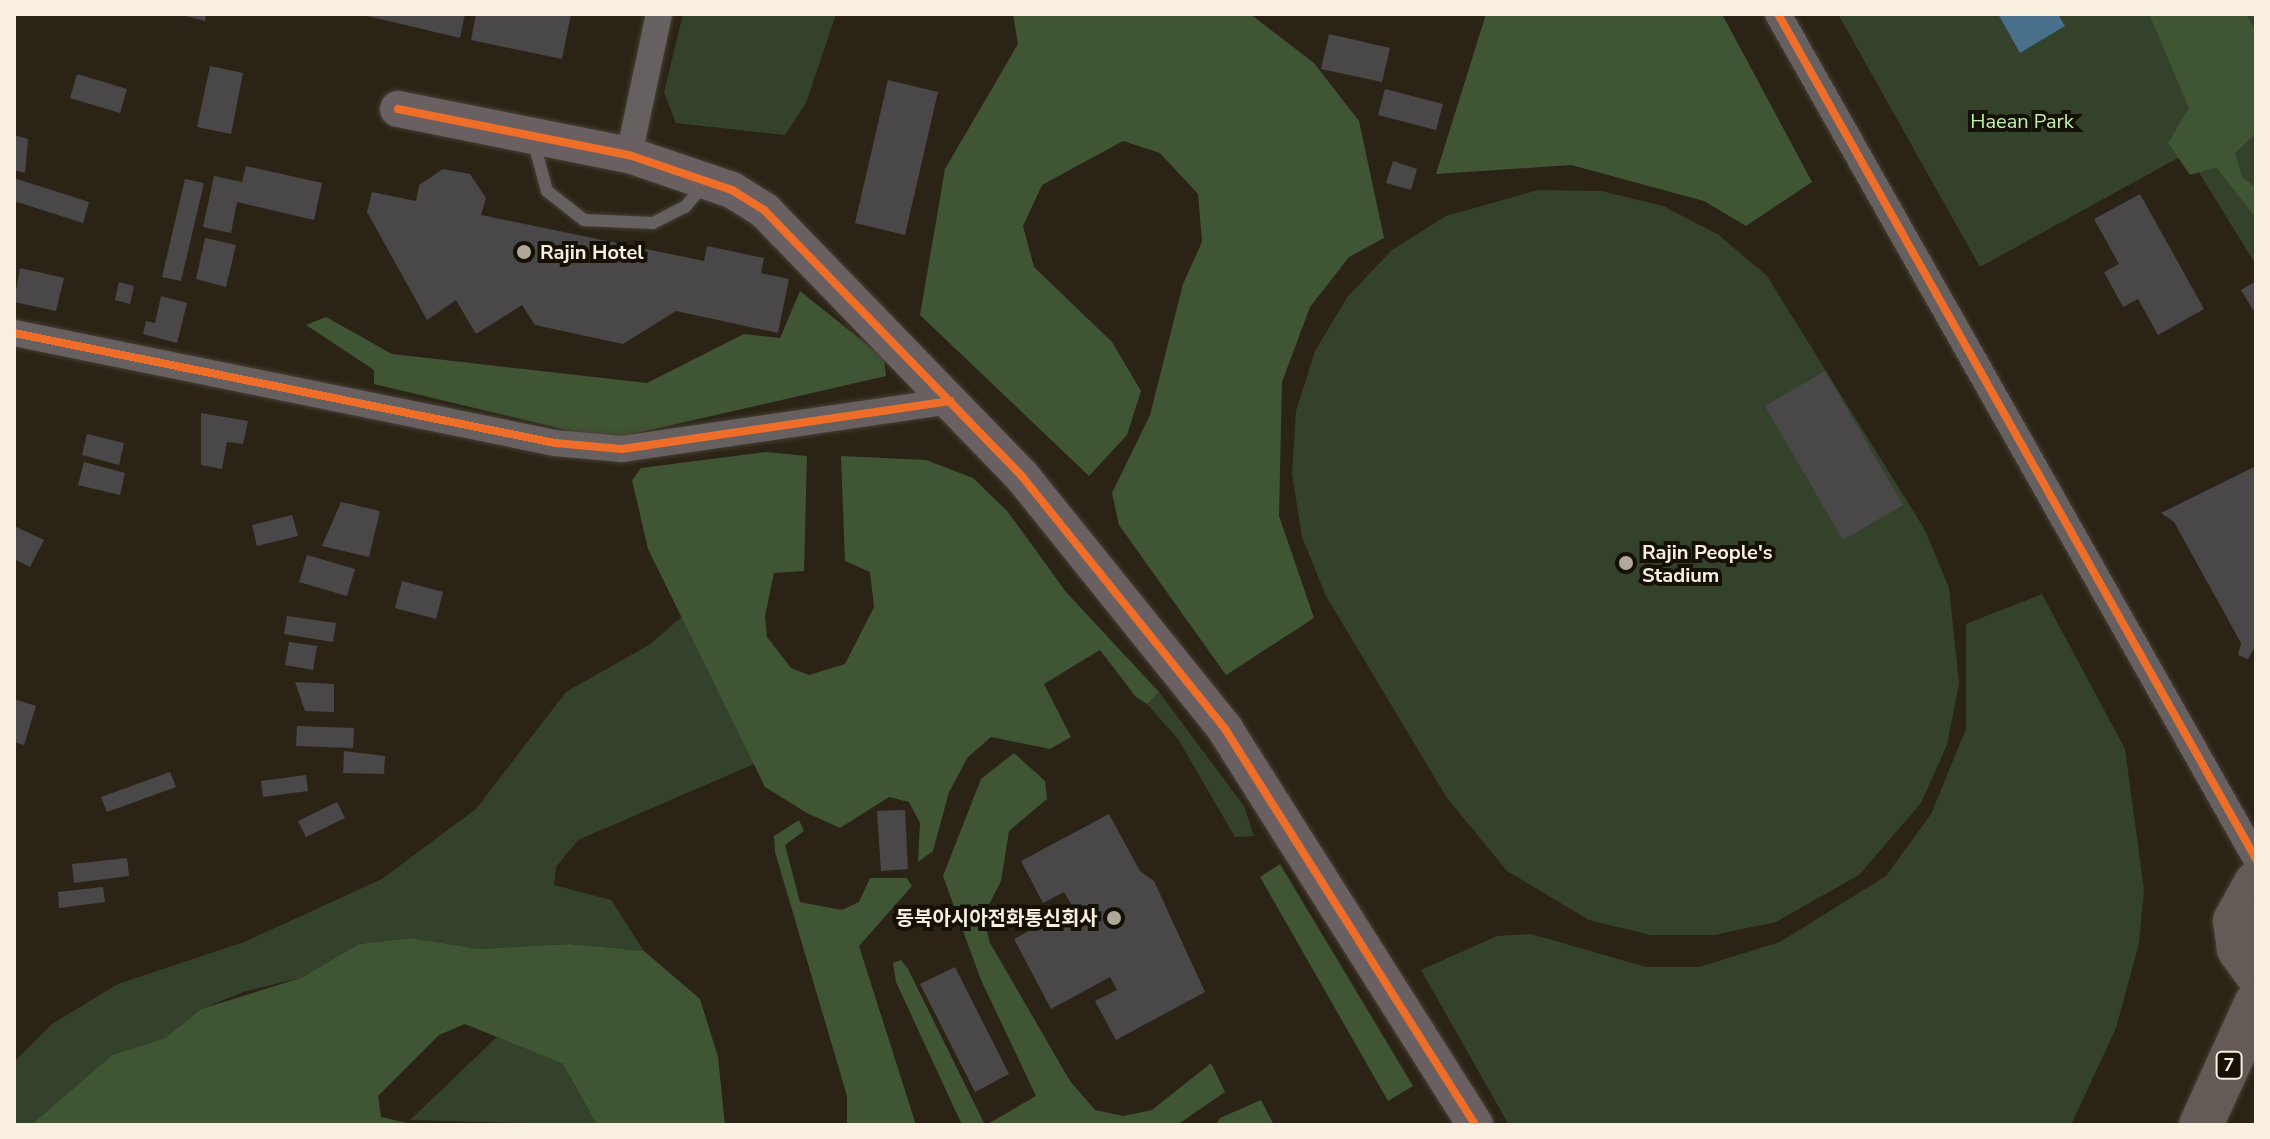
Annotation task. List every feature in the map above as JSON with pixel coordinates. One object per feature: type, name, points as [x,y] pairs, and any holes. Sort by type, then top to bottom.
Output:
[{"type":"highway","points":[[2256,883],[2235,921],[2239,949],[2256,972]]},
{"type":"highway","name":"7","points":[[2201,1125],[2256,1004]]},
{"type":"street","points":[[629,155],[659,14]]},
{"type":"street","points":[[1778,14],[2256,859]]},
{"type":"street","points":[[398,109],[629,155],[706,181],[765,211],[1021,475],[1263,780],[1475,1125]]},
{"type":"street","points":[[14,333],[555,443],[622,449],[951,401]]},
{"type":"lane","points":[[532,136],[547,191],[584,220],[653,223],[685,207],[706,181]]},
{"type":"green space","points":[[683,14],[836,14],[806,103],[785,135],[676,123],[664,92]]},
{"type":"green space","points":[[1013,14],[1250,14],[1314,63],[1359,121],[1384,238],[1349,257],[1310,307],[1282,382],[1279,516],[1314,618],[1226,675],[1119,525],[1112,493],[1150,415],[1183,284],[1202,242],[1198,194],[1160,153],[1123,141],[1042,185],[1023,226],[1034,267],[1112,342],[1141,391],[1127,435],[1089,476],[920,315],[945,169],[1018,44]]},
{"type":"green space","points":[[1486,14],[1722,14],[1812,182],[1746,226],[1704,201],[1571,165],[1436,174]]},
{"type":"green space","name":"Haean Park","points":[[1838,14],[2256,14],[2256,265],[2187,153],[1980,267]]},
{"type":"green space","points":[[2149,14],[2246,14],[2256,31],[2256,133],[2235,153],[2242,177],[2256,188],[2256,218],[2216,167],[2190,175],[2168,143],[2189,108]]},
{"type":"green space","name":"Rajin People's Stadium","points":[[1538,190],[1601,191],[1663,206],[1719,235],[1767,276],[1925,530],[1949,588],[1959,683],[1947,745],[1921,803],[1859,875],[1776,922],[1714,935],[1650,935],[1589,920],[1507,871],[1447,798],[1326,596],[1302,537],[1292,474],[1296,411],[1315,351],[1348,296],[1392,250],[1446,216]]},
{"type":"green space","points":[[800,291],[884,358],[886,376],[620,437],[592,436],[374,384],[374,370],[306,325],[326,317],[392,354],[647,383],[744,334],[780,338]]},
{"type":"green space","points":[[766,452],[807,456],[804,571],[774,573],[765,616],[767,637],[791,668],[809,675],[845,664],[874,607],[870,572],[845,561],[841,456],[926,460],[973,478],[1008,512],[1066,592],[1159,692],[1147,704],[1136,697],[1100,650],[1044,684],[1071,737],[1050,749],[991,737],[968,757],[949,792],[933,851],[918,862],[920,823],[909,802],[889,797],[840,828],[807,813],[765,787],[648,549],[632,480],[641,468]]},
{"type":"green space","points":[[2042,594],[2125,749],[2144,890],[2139,943],[2116,1028],[2071,1125],[1509,1125],[1421,970],[1497,936],[1531,934],[1646,967],[1699,967],[1780,942],[1886,876],[1931,814],[1966,729],[1966,624]]},
{"type":"green space","points":[[683,616],[754,764],[578,840],[556,867],[554,885],[611,900],[644,951],[570,944],[478,949],[411,938],[359,944],[301,978],[246,991],[201,1009],[165,1038],[112,1055],[31,1125],[14,1125],[14,1062],[52,1024],[118,984],[244,942],[382,879],[476,809],[566,692],[649,645]]},
{"type":"green space","points":[[1159,692],[1244,806],[1254,836],[1235,837],[1178,739],[1147,704]]},
{"type":"green space","points":[[1014,753],[1045,781],[1047,799],[1009,831],[1001,881],[983,916],[990,943],[1070,1081],[1095,1110],[1123,1116],[1152,1110],[1211,1063],[1225,1092],[1177,1125],[986,1125],[1036,1096],[981,980],[943,876],[981,779]]},
{"type":"green space","points":[[799,820],[804,831],[785,845],[800,902],[842,910],[859,902],[870,878],[907,878],[912,886],[859,946],[916,1125],[847,1125],[847,1096],[775,852],[774,836]]},
{"type":"green space","points":[[1280,864],[1413,1086],[1388,1101],[1260,877]]},
{"type":"green space","points":[[411,938],[478,949],[570,944],[644,951],[700,999],[718,1057],[725,1125],[597,1125],[563,1064],[465,1024],[439,1035],[378,1096],[381,1117],[416,1125],[31,1125],[112,1055],[165,1038],[201,1009],[301,978],[359,944]]},
{"type":"green space","points":[[901,960],[985,1125],[962,1125],[896,982],[893,963]]},
{"type":"green space","points":[[497,1037],[563,1064],[597,1125],[410,1120]]},
{"type":"green space","points":[[1261,1100],[1274,1125],[1216,1125],[1220,1118]]},
{"type":"water","points":[[1998,14],[2058,14],[2065,26],[2020,53]]},
{"type":"building","points":[[179,14],[206,14],[205,21]]},
{"type":"building","points":[[359,14],[465,14],[460,38]]},
{"type":"building","points":[[476,14],[571,14],[562,59],[471,40]]},
{"type":"building","points":[[1329,34],[1390,48],[1382,82],[1321,69]]},
{"type":"building","points":[[210,66],[243,73],[231,134],[197,127]]},
{"type":"building","points":[[77,74],[127,89],[120,113],[70,98]]},
{"type":"building","points":[[888,80],[938,92],[905,235],[855,223]]},
{"type":"building","points":[[1385,89],[1443,104],[1436,130],[1378,115]]},
{"type":"building","points":[[14,135],[28,139],[25,173],[14,170]]},
{"type":"building","points":[[1393,161],[1417,169],[1411,190],[1386,183]]},
{"type":"building","points":[[246,166],[322,183],[314,220],[237,202],[231,233],[203,227],[214,176],[242,182]]},
{"type":"building","name":"Rajin Hotel","points":[[443,169],[470,174],[486,198],[481,215],[704,261],[707,246],[764,258],[761,273],[789,279],[778,333],[676,311],[623,344],[535,325],[522,305],[476,334],[456,300],[427,320],[367,212],[372,192],[416,201],[419,185]]},
{"type":"building","points":[[14,178],[89,202],[83,223],[14,201]]},
{"type":"building","points":[[185,179],[204,183],[181,281],[162,277]]},
{"type":"building","points":[[2140,194],[2204,309],[2158,335],[2138,299],[2123,307],[2104,272],[2119,264],[2094,219]]},
{"type":"building","points":[[205,238],[236,245],[226,287],[196,279]]},
{"type":"building","points":[[20,268],[64,278],[56,311],[14,302]]},
{"type":"building","points":[[2256,281],[2256,315],[2241,290]]},
{"type":"building","points":[[119,282],[134,286],[130,304],[115,300]]},
{"type":"building","points":[[161,296],[187,303],[177,343],[143,334],[146,321],[155,323]]},
{"type":"building","points":[[1825,371],[1903,505],[1843,540],[1765,406]]},
{"type":"building","points":[[201,413],[248,421],[243,444],[227,442],[222,469],[201,465]]},
{"type":"building","points":[[87,434],[124,443],[119,465],[82,455]]},
{"type":"building","points":[[84,462],[125,473],[120,495],[78,485]]},
{"type":"building","points":[[2256,466],[2256,645],[2248,659],[2238,655],[2241,643],[2174,522],[2161,513]]},
{"type":"building","points":[[341,502],[380,511],[369,557],[322,546]]},
{"type":"building","points":[[292,515],[298,536],[257,546],[252,525]]},
{"type":"building","points":[[14,526],[44,540],[30,567],[14,559]]},
{"type":"building","points":[[307,555],[355,569],[347,596],[299,582]]},
{"type":"building","points":[[402,581],[443,592],[436,619],[395,608]]},
{"type":"building","points":[[287,616],[336,623],[333,642],[284,634]]},
{"type":"building","points":[[289,642],[317,646],[313,670],[285,665]]},
{"type":"building","points":[[295,682],[334,684],[334,712],[305,711]]},
{"type":"building","points":[[14,699],[36,706],[24,745],[14,742]]},
{"type":"building","points":[[297,726],[354,728],[353,748],[296,746]]},
{"type":"building","points":[[344,751],[385,756],[384,774],[343,773]]},
{"type":"building","points":[[170,772],[176,787],[107,812],[101,797]]},
{"type":"building","points":[[306,775],[308,791],[263,797],[261,781]]},
{"type":"building","points":[[337,802],[345,818],[306,837],[298,821]]},
{"type":"building","points":[[905,810],[908,869],[881,871],[877,811]]},
{"type":"building","name":"동북아시아전화통신회사","points":[[1109,814],[1140,871],[1154,881],[1205,992],[1116,1040],[1095,1001],[1117,990],[1110,977],[1051,1009],[1014,939],[1073,907],[1064,892],[1043,903],[1021,861]]},
{"type":"building","points":[[127,858],[129,876],[74,883],[72,864]]},
{"type":"building","points":[[103,887],[105,902],[59,908],[58,892]]},
{"type":"building","points":[[955,967],[1009,1074],[975,1092],[920,984]]},
{"type":"cycle path","points":[[1778,14],[2256,859]]},
{"type":"cycle path","points":[[398,109],[629,155],[732,190],[765,211],[1021,475],[1225,729],[1475,1125]]},
{"type":"cycle path","points":[[14,333],[555,443],[622,449],[951,401]]},
{"type":"place","name":"Rajin Hotel","points":[[524,252]]},
{"type":"place","name":"Rajin People's Stadium","points":[[1626,563]]},
{"type":"place","name":"동북아시아전화통신회사","points":[[1114,918]]}]
